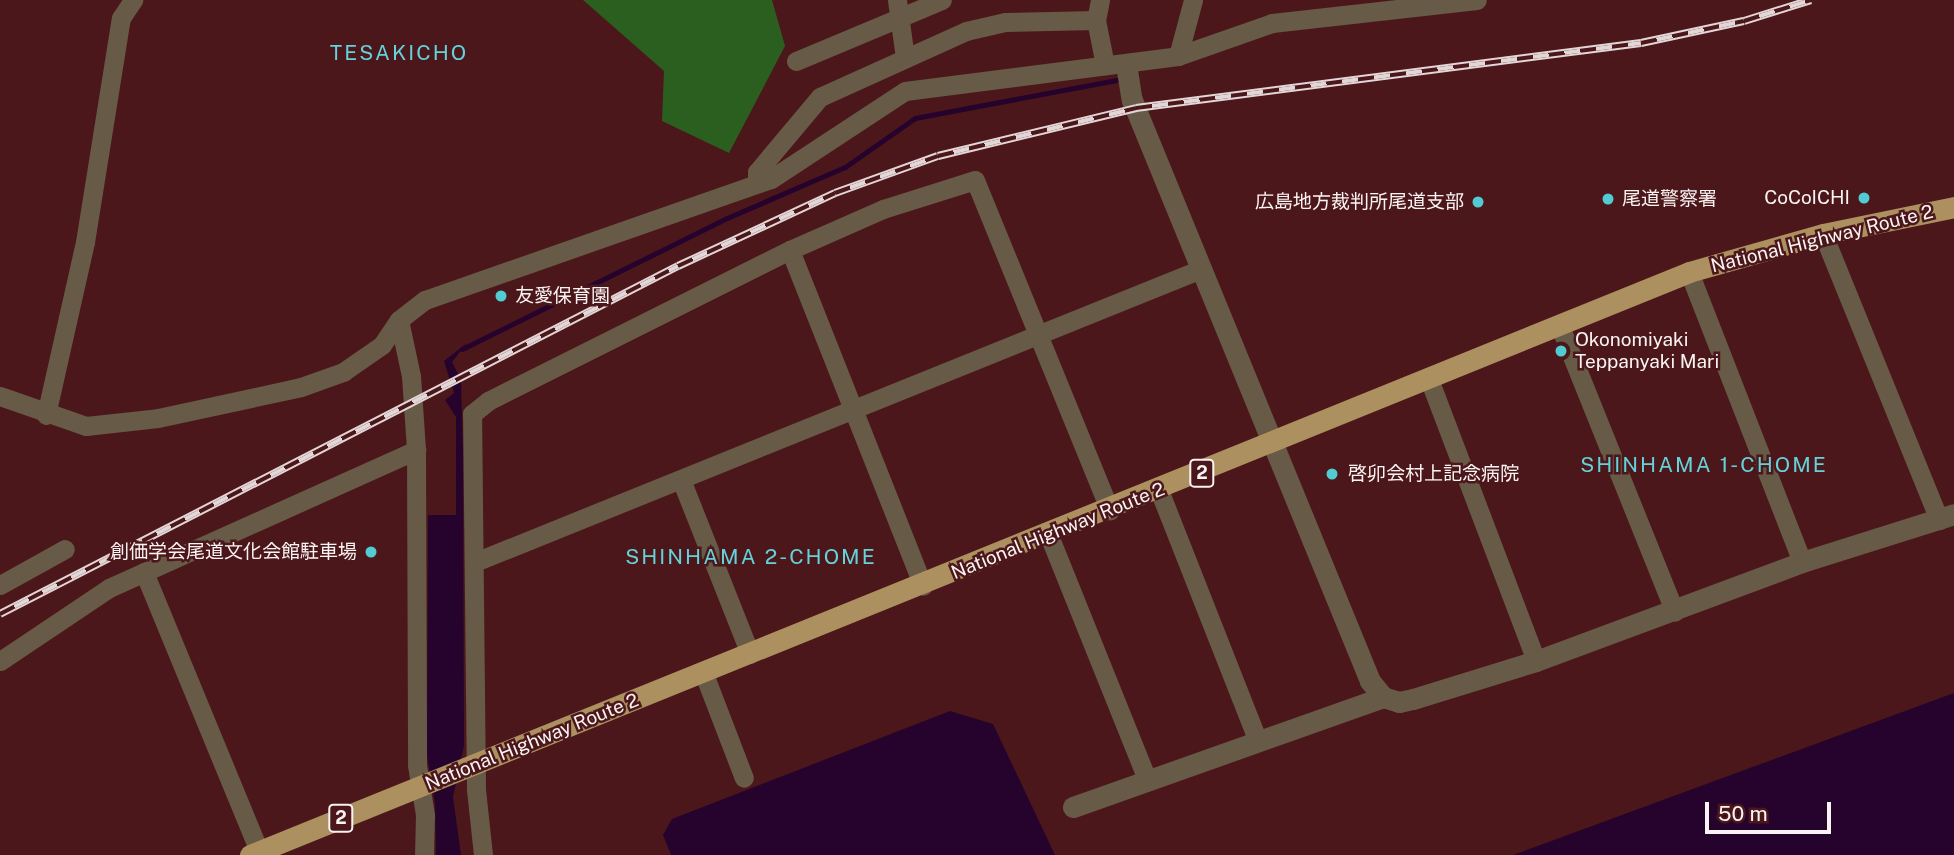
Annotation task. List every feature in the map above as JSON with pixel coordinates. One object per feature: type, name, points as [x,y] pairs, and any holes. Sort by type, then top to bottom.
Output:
[{"type":"highway","name":"National Highway Route 2","points":[[254,853],[923,586],[1689,272],[1823,234],[1954,207]]},
{"type":"street","points":[[46,415],[85,242],[121,18],[133,0]]},
{"type":"street","points":[[796,61],[898,9],[942,0]]},
{"type":"street","points":[[1100,0],[1096,20],[1132,100],[1370,681],[1383,697],[1399,702],[1413,699],[1536,661],[1675,612],[1802,562],[1946,517],[1823,234]]},
{"type":"street","points":[[1178,56],[1193,0]]},
{"type":"street","points":[[0,396],[46,415],[86,426],[158,418],[301,387],[344,372],[382,345],[399,320],[425,300],[790,170],[888,98],[905,91],[1178,56],[1272,23],[1348,7],[1477,0]]},
{"type":"street","points":[[898,9],[905,58]]},
{"type":"street","points":[[757,183],[757,172],[820,97],[966,31],[1005,22],[1096,20]]},
{"type":"street","points":[[483,855],[476,789],[469,767],[475,562],[472,414],[488,401],[790,250],[883,209],[975,180],[1042,336],[1110,510]]},
{"type":"street","points":[[790,250],[923,586]]},
{"type":"street","points":[[475,562],[682,482],[1201,269]]},
{"type":"street","points":[[1689,272],[1802,562]]},
{"type":"street","points":[[399,320],[411,376],[416,450],[417,765],[428,783],[424,855]]},
{"type":"street","points":[[1559,324],[1675,612]]},
{"type":"street","points":[[1429,379],[1536,661]]},
{"type":"street","points":[[0,661],[109,588],[416,450]]},
{"type":"street","points":[[682,482],[750,654]]},
{"type":"street","points":[[1159,490],[1258,741]]},
{"type":"street","points":[[1048,533],[1147,779]]},
{"type":"street","points":[[0,585],[65,549]]},
{"type":"street","points":[[145,572],[254,853]]},
{"type":"street","points":[[704,674],[744,778]]},
{"type":"street","points":[[1073,807],[1383,697]]},
{"type":"green space","points":[[583,0],[772,0],[785,46],[729,153],[662,121],[664,71]]},
{"type":"shaded area","points":[[467,343],[452,362],[461,380],[463,453],[464,746],[453,797],[461,855],[436,855],[435,804],[427,756],[428,515],[456,515],[456,417],[445,400],[454,393],[444,361]]},
{"type":"shaded area","points":[[1954,693],[1954,855],[1513,855]]},
{"type":"shaded area","points":[[950,711],[993,724],[1055,855],[671,855],[663,835],[672,819]]},
{"type":"waterway","points":[[462,349],[727,218],[845,167],[915,118],[1116,80]]},
{"type":"railway","points":[[0,614],[678,266],[835,193],[938,156],[1136,108],[1641,43],[1744,21],[1811,0]]},
{"type":"place","name":"CoCoICHI","points":[[1864,198]]},
{"type":"place","name":"尾道警察署","points":[[1608,199]]},
{"type":"place","name":"広島地方裁判所尾道支部","points":[[1478,202]]},
{"type":"place","name":"友愛保育園","points":[[501,296]]},
{"type":"place","name":"Okonomiyaki Teppanyaki Mari","points":[[1561,351]]},
{"type":"place","name":"啓卯会村上記念病院","points":[[1332,474]]},
{"type":"place","name":"創価学会尾道文化会館駐車場","points":[[371,552]]},
{"type":"district","name":"TESAKICHO","points":[[399,53]]},
{"type":"district","name":"SHINHAMA 1-CHOME","points":[[1704,465]]},
{"type":"district","name":"SHINHAMA 2-CHOME","points":[[751,557]]}]
